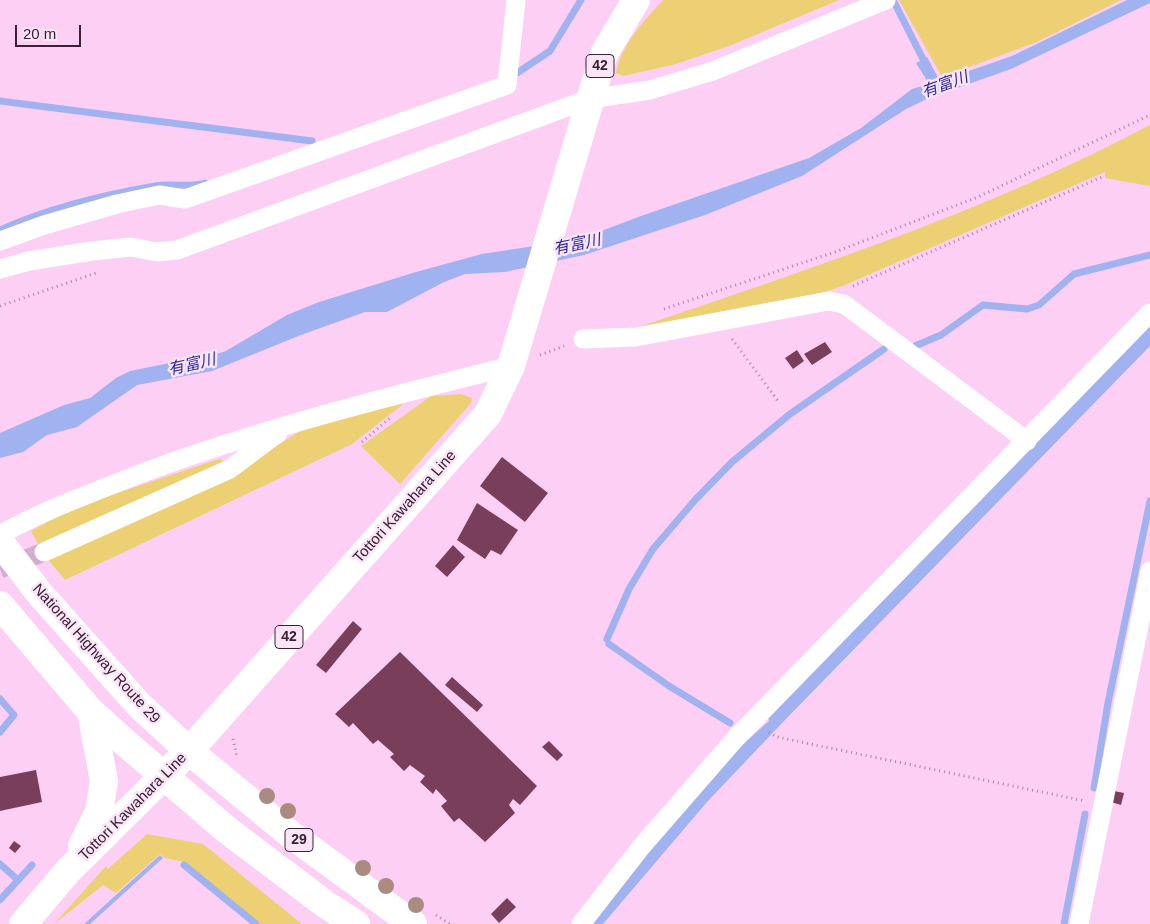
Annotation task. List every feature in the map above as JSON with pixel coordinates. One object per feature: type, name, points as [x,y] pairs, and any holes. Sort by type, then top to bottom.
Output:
[{"type":"main road","name":"Tottori Kawahara Line","points":[[23,924],[68,871],[188,751],[488,414],[511,366],[604,54],[636,0]]},
{"type":"main road","name":"National Highway Route 29","points":[[0,542],[40,594],[139,705],[188,751],[290,834],[424,919]]},
{"type":"main road","name":"29","points":[[0,605],[91,712],[226,830],[356,924]]},
{"type":"main road","points":[[68,871],[99,812],[103,798],[104,781],[91,712]]},
{"type":"street","points":[[0,241],[44,225],[117,204],[159,195],[185,199],[507,85],[516,0]]},
{"type":"street","points":[[0,269],[29,261],[92,251],[131,247],[157,252],[177,250],[589,100],[650,90],[713,71],[886,0]]},
{"type":"street","points":[[582,339],[636,336],[828,301],[844,304],[1027,441]]},
{"type":"street","points":[[581,924],[642,846],[753,721],[1150,313]]},
{"type":"street","points":[[0,534],[65,503],[188,456],[287,426],[511,366]]},
{"type":"street","points":[[44,552],[230,469],[287,426]]},
{"type":"street","points":[[1079,924],[1150,571]]},
{"type":"path","points":[[656,312],[836,252],[978,197],[1150,115]]},
{"type":"path","points":[[828,301],[841,291],[1102,177]]},
{"type":"path","points":[[0,306],[101,271]]},
{"type":"path","points":[[719,321],[778,401]]},
{"type":"path","points":[[511,366],[582,339]]},
{"type":"path","points":[[753,721],[777,737],[1103,805]]},
{"type":"path","points":[[232,735],[238,761]]},
{"type":"path","points":[[424,919],[450,924]]},
{"type":"shaded area","points":[[663,0],[839,0],[729,46],[676,64],[623,76],[616,73],[628,43]]},
{"type":"shaded area","points":[[899,0],[1121,0],[1037,42],[942,77]]},
{"type":"shaded area","points":[[1150,125],[1150,186],[1105,178],[1105,172],[845,285],[817,295],[639,327],[834,260],[963,211],[1026,185]]},
{"type":"shaded area","points":[[461,394],[472,398],[471,403],[400,484],[361,446],[431,396]]},
{"type":"shaded area","points":[[404,400],[402,405],[352,444],[65,580],[45,556],[231,474],[302,430]]},
{"type":"shaded area","points":[[219,459],[223,460],[221,465],[40,548],[31,531],[72,508]]},
{"type":"shaded area","points":[[147,834],[203,844],[302,924],[259,924],[184,862],[165,858],[160,854],[116,893],[103,885],[54,924],[106,866],[108,869]]},
{"type":"water","name":"有富川","points":[[1127,0],[1150,0],[1150,3],[1011,69],[929,98],[906,109],[802,176],[705,215],[584,255],[505,272],[465,274],[444,282],[387,312],[365,312],[301,335],[212,371],[137,385],[77,427],[47,435],[23,452],[0,458],[0,433],[64,405],[90,398],[116,378],[130,371],[224,352],[287,315],[319,302],[482,254],[580,239],[809,158],[861,128],[912,89],[929,84],[916,63],[927,57],[940,81],[1012,56]]},
{"type":"water","points":[[1150,323],[1150,346],[707,802],[603,924],[588,924],[638,858],[740,747],[769,721],[768,717]]},
{"type":"water","points":[[160,855],[163,858],[90,924],[84,924]]},
{"type":"building","points":[[825,342],[832,352],[812,365],[804,354]]},
{"type":"building","points":[[797,350],[804,361],[793,369],[785,358]]},
{"type":"building","points":[[502,457],[548,493],[525,522],[480,486]]},
{"type":"building","points":[[477,503],[518,530],[501,555],[491,550],[485,559],[457,540]]},
{"type":"building","points":[[453,545],[465,557],[447,577],[435,566]]},
{"type":"building","points":[[353,621],[362,629],[326,673],[316,665]]},
{"type":"building","points":[[400,652],[537,786],[520,805],[513,799],[509,805],[515,813],[485,842],[459,818],[454,822],[441,806],[447,801],[436,789],[433,794],[420,782],[425,776],[410,765],[404,771],[390,757],[394,754],[378,740],[373,744],[353,723],[349,727],[335,714]]},
{"type":"building","points":[[452,677],[483,705],[477,712],[445,685]]},
{"type":"building","points":[[549,741],[563,755],[557,761],[542,747]]},
{"type":"building","points":[[36,770],[42,802],[0,811],[0,777]]},
{"type":"building","points":[[1114,791],[1124,793],[1121,805],[1111,802]]},
{"type":"building","points":[[14,841],[21,846],[15,853],[9,848]]},
{"type":"building","points":[[507,898],[516,907],[499,923],[491,914]]},
{"type":"waterway","points":[[517,73],[550,51],[581,0]]},
{"type":"waterway","points":[[893,0],[927,67]]},
{"type":"waterway","points":[[0,101],[312,141]]},
{"type":"waterway","points":[[0,230],[38,215],[96,198],[155,186],[205,183]]},
{"type":"waterway","points":[[915,346],[941,335],[983,305],[1027,309],[1039,305],[1074,274],[1150,255]]},
{"type":"waterway","points":[[607,639],[629,589],[653,549],[695,500],[732,462],[790,414],[884,349]]},
{"type":"waterway","points":[[1094,788],[1108,703],[1150,501]]},
{"type":"waterway","points":[[609,644],[669,686],[730,723]]},
{"type":"waterway","points":[[0,699],[14,715],[0,732]]},
{"type":"waterway","points":[[1064,924],[1085,814]]},
{"type":"waterway","points":[[0,864],[18,880]]},
{"type":"waterway","points":[[0,900],[32,865]]},
{"type":"waterway","points":[[184,865],[256,924]]},
{"type":"tunnel","points":[[0,569],[44,552]]}]
